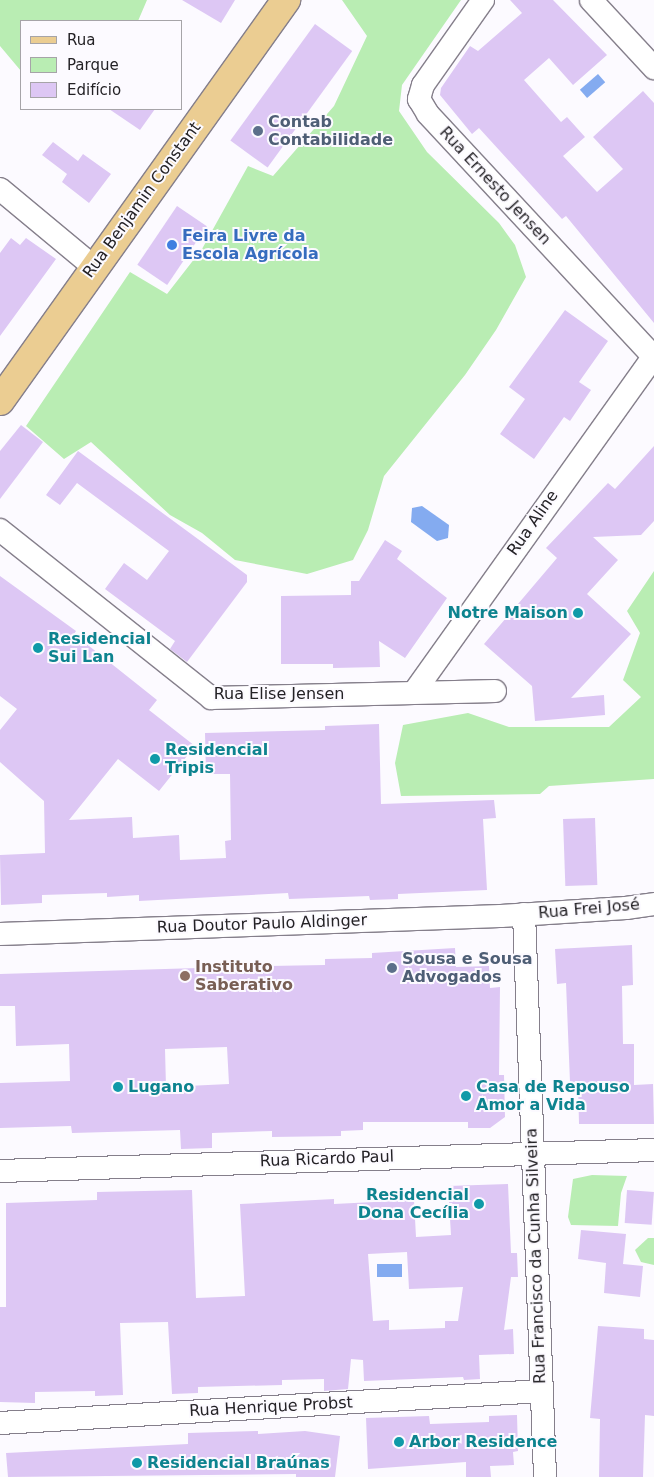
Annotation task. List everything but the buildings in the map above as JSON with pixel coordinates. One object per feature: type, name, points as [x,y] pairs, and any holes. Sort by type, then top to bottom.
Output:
[{"type":"main road","name":"Rua Benjamin Constant","points":[[0,401],[286,0]]},
{"type":"street","name":"Rua Ernesto Jensen","points":[[482,0],[423,86],[419,100],[428,114],[654,357]]},
{"type":"street","points":[[591,0],[654,68]]},
{"type":"street","points":[[0,189],[94,267]]},
{"type":"street","name":"Rua Aline","points":[[415,691],[654,357]]},
{"type":"street","name":"Rua Elise Jensen","points":[[0,530],[211,698],[415,691],[495,691]]},
{"type":"street","name":"Rua Frei José","points":[[524,914],[626,908],[654,904]]},
{"type":"street","name":"Rua Doutor Paulo Aldinger","points":[[0,934],[524,914]]},
{"type":"street","name":"Rua Francisco da Cunha Silveira","points":[[524,914],[545,1477]]},
{"type":"street","name":"Rua Ricardo Paul","points":[[0,1171],[532,1152],[654,1150]]},
{"type":"street","name":"Rua Henrique Probst","points":[[0,1423],[542,1391]]},
{"type":"green space","points":[[0,0],[147,0],[138,20],[20,20],[20,70],[0,46]]},
{"type":"green space","points":[[342,0],[461,0],[402,85],[399,111],[427,152],[499,223],[515,245],[526,277],[496,330],[465,375],[384,476],[368,530],[353,560],[307,574],[235,560],[202,533],[170,515],[91,442],[64,459],[26,426],[130,272],[167,294],[202,249],[248,166],[273,176],[334,106],[367,36]]},
{"type":"green space","points":[[654,571],[654,779],[549,786],[540,794],[401,796],[395,763],[403,725],[468,713],[509,727],[609,727],[641,697],[623,680],[640,633],[627,611]]},
{"type":"green space","points":[[592,1175],[627,1176],[621,1193],[618,1226],[571,1225],[568,1217],[573,1179]]},
{"type":"green space","points":[[648,1238],[654,1238],[654,1265],[641,1262],[635,1250]]},
{"type":"water","points":[[598,74],[605,82],[587,98],[580,90]]},
{"type":"water","points":[[422,506],[449,525],[448,538],[437,541],[411,522],[412,508]]},
{"type":"water","points":[[377,1264],[402,1264],[402,1277],[377,1277]]},
{"type":"place","name":"Contab Contabilidade","points":[[258,131]]},
{"type":"place","name":"Feira Livre da Escola Agrícola","points":[[172,245]]},
{"type":"place","name":"Notre Maison","points":[[578,613]]},
{"type":"place","name":"Residencial Sui Lan","points":[[38,648]]},
{"type":"place","name":"Residencial Tripis","points":[[155,759]]},
{"type":"place","name":"Sousa e Sousa Advogados","points":[[392,968]]},
{"type":"place","name":"Instituto Saberativo","points":[[185,976]]},
{"type":"place","name":"Lugano","points":[[118,1087]]},
{"type":"place","name":"Casa de Repouso Amor a Vida","points":[[466,1096]]},
{"type":"place","name":"Residencial Dona Cecília","points":[[479,1204]]},
{"type":"place","name":"Arbor Residence","points":[[399,1442]]},
{"type":"place","name":"Residencial Braúnas","points":[[137,1463]]}]
